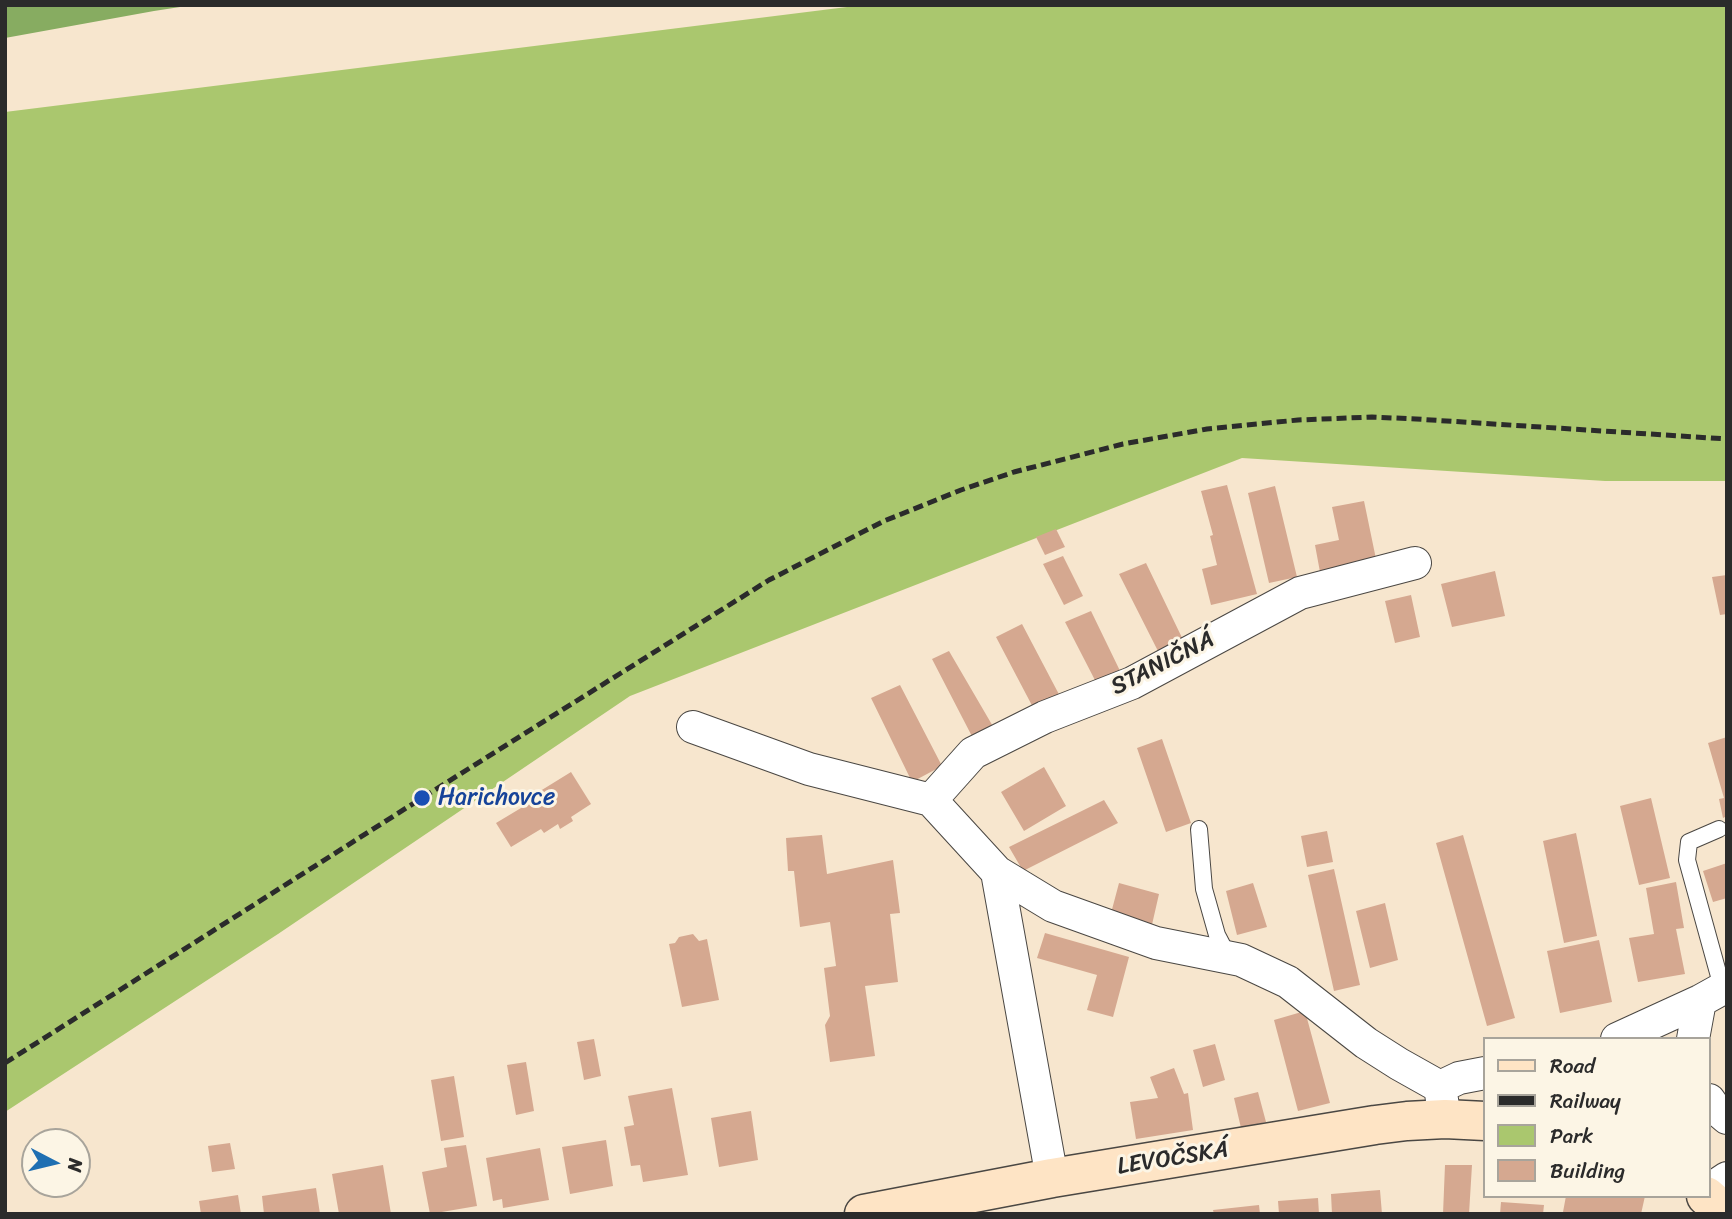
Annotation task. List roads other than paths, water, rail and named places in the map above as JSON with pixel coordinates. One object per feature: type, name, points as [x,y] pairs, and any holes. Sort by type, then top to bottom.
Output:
[{"type":"main road","name":"LEVOČSKÁ","points":[[863,1214],[1052,1178],[1408,1121],[1442,1103],[1484,1121]]},
{"type":"main road","points":[[1708,1198],[1727,1214]]},
{"type":"street","name":"STANIČNÁ","points":[[931,800],[973,753],[1045,717],[1132,683],[1300,593],[1415,563]]},
{"type":"street","points":[[693,727],[809,769],[931,800],[997,872],[1053,906],[1156,943],[1241,960],[1288,982],[1366,1043],[1399,1064],[1442,1103],[1459,1078],[1484,1073]]},
{"type":"street","points":[[997,872],[1052,1178]]},
{"type":"street","points":[[1621,1037],[1716,991]]},
{"type":"street","points":[[1694,1037],[1716,991]]},
{"type":"street","points":[[1711,1103],[1727,1118]]},
{"type":"street","points":[[1711,1189],[1727,1178]]},
{"type":"lane","points":[[1199,829],[1204,889],[1217,935],[1229,958]]},
{"type":"lane","points":[[1716,991],[1687,860],[1689,842],[1719,829]]},
{"type":"railway","points":[[5,1063],[769,580],[884,521],[961,490],[1014,472],[1123,444],[1207,429],[1298,420],[1372,417],[1727,439]]},
{"type":"place","name":"Harichovce","points":[[422,798]]}]
